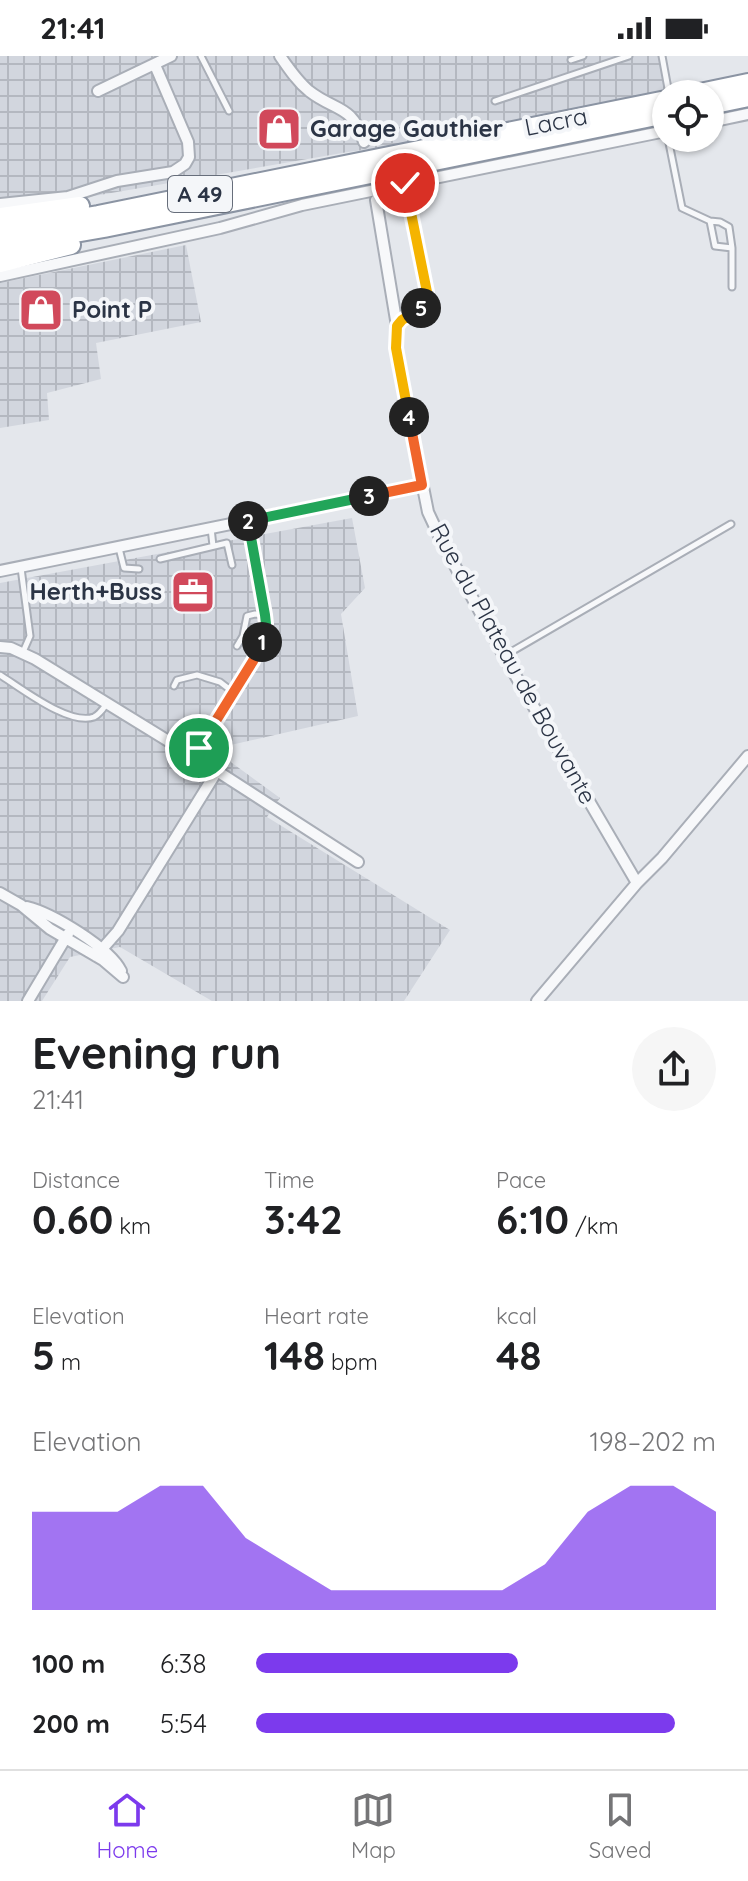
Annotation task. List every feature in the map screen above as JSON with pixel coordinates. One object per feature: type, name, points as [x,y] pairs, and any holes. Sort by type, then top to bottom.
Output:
[{"type":"highway","points":[[724,88],[748,83]]},
{"type":"highway","points":[[724,102],[748,97]]},
{"type":"highway","name":"Lacra","points":[[399,154],[652,103]]},
{"type":"highway","points":[[0,263],[305,186],[652,117]]},
{"type":"highway","points":[[0,217],[399,154]]},
{"type":"highway","name":"A 49","points":[[0,232],[399,154]]},
{"type":"highway","name":"A 49","points":[[0,246],[104,228],[305,186]]},
{"type":"street","points":[[98,91],[171,56]]},
{"type":"street","points":[[280,56],[307,89],[344,109],[352,117],[360,128],[364,142]]},
{"type":"street","points":[[0,204],[68,197],[117,181],[173,172],[185,164],[189,157],[188,142],[155,65]]},
{"type":"street","points":[[724,119],[748,114]]},
{"type":"street","points":[[0,276],[190,235],[302,205],[652,134]]},
{"type":"street","points":[[397,326],[420,310],[426,302],[427,292],[405,183]]},
{"type":"street","name":"Rue du Plateau de Bouvante","points":[[376,200],[397,326],[396,348],[428,512],[504,656],[637,883]]},
{"type":"street","points":[[0,571],[118,547],[179,545],[211,528],[422,485]]},
{"type":"street","points":[[194,757],[259,652],[265,632],[265,615],[248,522]]},
{"type":"street","points":[[0,647],[11,648],[35,659],[358,862]]},
{"type":"street","points":[[537,1001],[748,756]]},
{"type":"street","points":[[0,893],[21,905],[50,929],[68,934],[99,952],[118,931],[217,771]]},
{"type":"street","points":[[28,1001],[68,934]]},
{"type":"lane","points":[[201,56],[229,111]]},
{"type":"lane","points":[[571,60],[583,56]]},
{"type":"lane","points":[[495,101],[629,56]]},
{"type":"lane","points":[[662,56],[666,80]]},
{"type":"lane","points":[[671,152],[682,208],[729,227],[732,287]]},
{"type":"lane","points":[[710,221],[715,246],[732,248]]},
{"type":"lane","points":[[504,656],[731,524]]},
{"type":"lane","points":[[211,528],[213,546]]},
{"type":"lane","points":[[160,559],[179,545],[213,546],[227,543],[232,565]]},
{"type":"lane","points":[[118,547],[124,568],[139,569]]},
{"type":"lane","points":[[21,567],[30,636],[22,653]]},
{"type":"lane","points":[[237,646],[243,636],[247,616],[265,615]]},
{"type":"lane","points":[[0,675],[63,714],[78,718],[92,718],[101,713],[107,703]]},
{"type":"lane","points":[[174,686],[177,680],[197,675],[220,682],[234,693]]},
{"type":"shaded area","points":[[0,56],[661,56],[667,80],[652,80],[652,94],[570,122],[348,152],[36,206],[0,209]]},
{"type":"shaded area","points":[[186,245],[201,322],[96,343],[101,379],[47,393],[49,420],[0,428],[0,283]]},
{"type":"shaded area","points":[[352,518],[365,588],[341,614],[358,716],[213,749],[280,798],[267,817],[450,930],[404,1001],[212,1001],[120,947],[70,957],[42,1001],[0,1001],[0,583]]},
{"type":"place","name":"Garage Gauthier","points":[[279,129]]},
{"type":"place","name":"Point P","points":[[41,310]]},
{"type":"place","name":"Herth+Buss","points":[[193,592]]},
{"type":"route","points":[[199,748],[259,652],[265,632],[265,615],[248,522],[422,485],[396,348],[397,326],[420,310],[426,302],[427,292],[405,183]]}]
